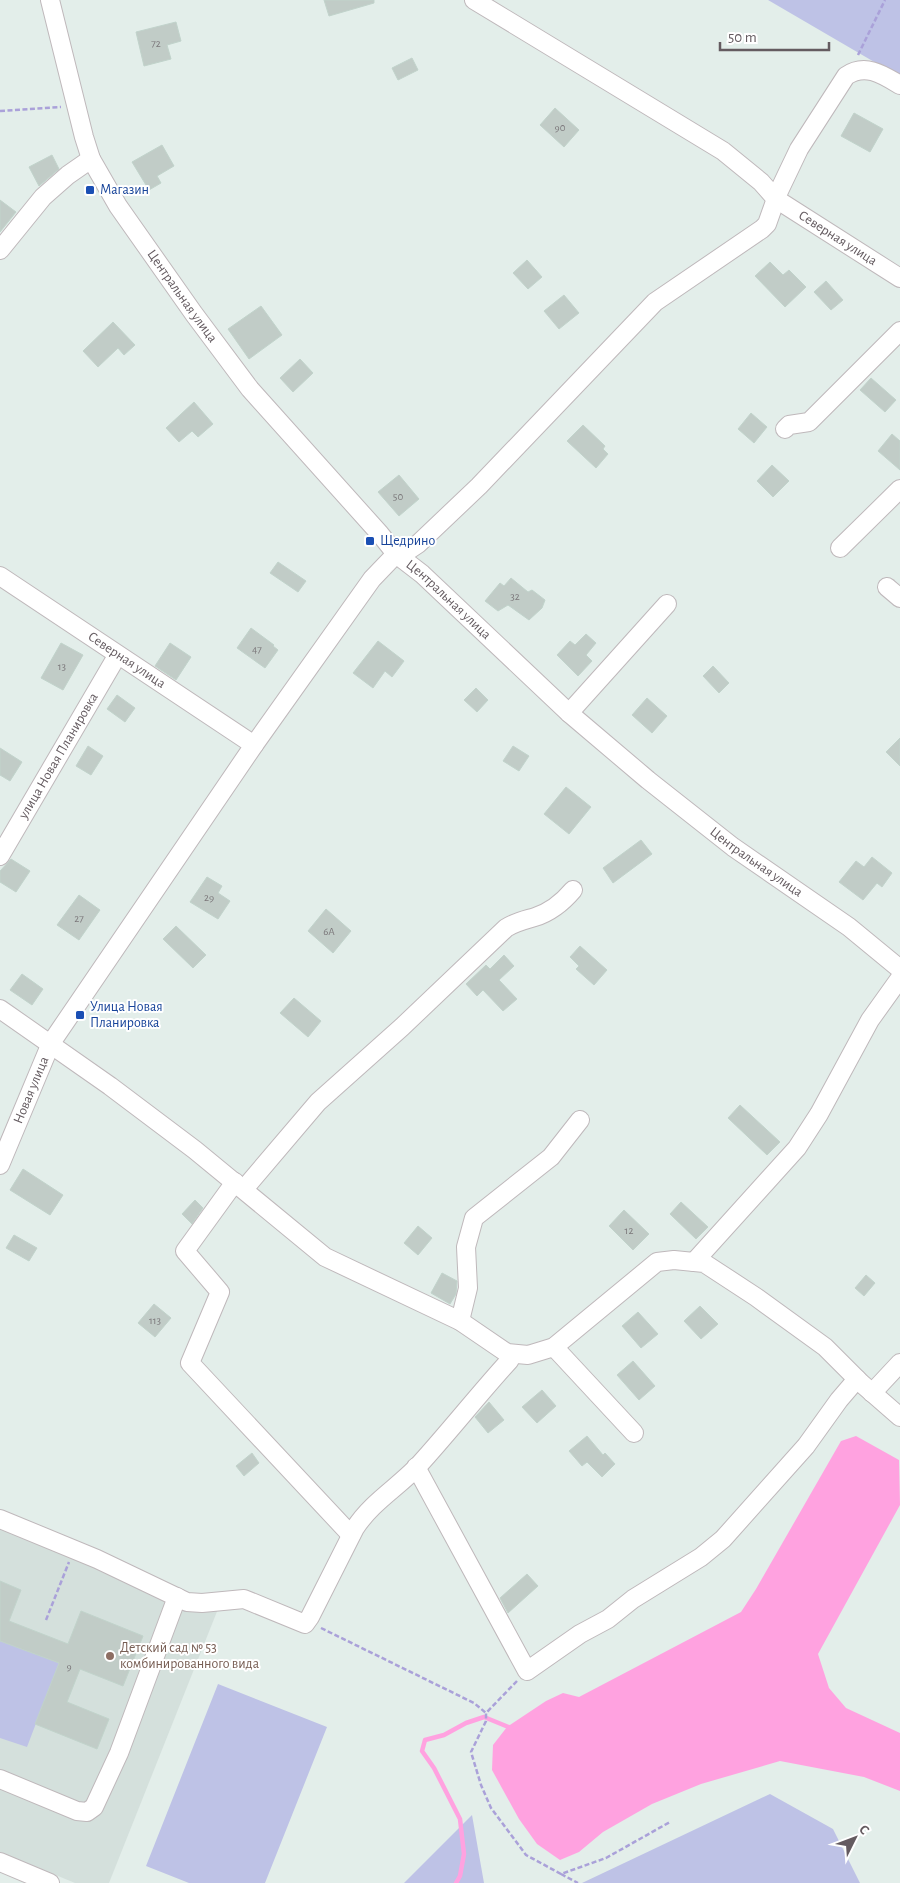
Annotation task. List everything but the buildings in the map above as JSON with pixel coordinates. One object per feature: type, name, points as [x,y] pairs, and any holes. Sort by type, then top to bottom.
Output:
[{"type":"street","name":"Центральная улица","points":[[50,0],[91,159],[99,176],[138,235],[250,389],[396,554],[422,574],[568,713],[648,780],[733,847],[849,928],[900,969]]},
{"type":"street","name":"Северная улица","points":[[474,0],[723,151],[761,182],[776,199],[900,278]]},
{"type":"street","points":[[396,554],[409,550],[418,544],[479,486],[655,302],[767,224],[776,199],[804,141],[846,76],[866,69],[881,74],[900,85]]},
{"type":"street","points":[[0,250],[43,197],[68,175],[91,159]]},
{"type":"street","points":[[785,429],[789,425],[810,422],[900,332]]},
{"type":"street","points":[[840,548],[900,489]]},
{"type":"street","name":"Новая улица","points":[[0,1164],[51,1044],[254,745],[364,589],[396,554]]},
{"type":"street","name":"Северная улица","points":[[0,576],[117,656],[254,745]]},
{"type":"street","points":[[568,713],[668,604]]},
{"type":"street","name":"улица Новая Планировка","points":[[0,856],[117,656]]},
{"type":"street","points":[[351,1535],[190,1363],[220,1292],[185,1251],[239,1185],[318,1102],[402,1027],[506,928],[513,923],[549,911],[561,904],[573,890]]},
{"type":"street","points":[[694,1262],[797,1148],[819,1114],[870,1020],[900,978]]},
{"type":"street","points":[[0,1008],[126,1097],[239,1185],[325,1257],[460,1321],[507,1353],[528,1355],[554,1348],[657,1262],[674,1260],[704,1263],[756,1297],[825,1347],[857,1379],[900,1417]]},
{"type":"street","points":[[460,1321],[468,1288],[466,1247],[474,1218],[551,1157],[580,1120]]},
{"type":"street","points":[[554,1348],[634,1433]]},
{"type":"street","points":[[0,1519],[74,1549],[177,1597],[194,1603],[244,1599],[305,1624],[360,1519],[372,1505],[416,1467],[509,1361],[512,1354]]},
{"type":"street","points":[[872,1392],[900,1363]]},
{"type":"street","points":[[416,1467],[527,1671],[580,1634],[608,1618],[633,1599],[701,1557],[723,1539],[801,1452],[857,1379]]},
{"type":"street","points":[[0,1779],[77,1811],[87,1812],[94,1807],[119,1753],[177,1597]]},
{"type":"street","points":[[0,1862],[50,1883]]},
{"type":"path","points":[[858,71],[855,62],[885,0]]},
{"type":"path","points":[[0,112],[68,106]]},
{"type":"path","points":[[46,1620],[74,1549]]},
{"type":"path","points":[[305,1624],[320,1627],[448,1690],[474,1703],[486,1714]]},
{"type":"path","points":[[527,1671],[486,1714],[486,1721],[471,1752],[481,1785],[491,1808],[526,1855],[578,1883]]},
{"type":"path","points":[[561,1874],[606,1858],[670,1822]]},
{"type":"shaded area","points":[[768,0],[900,0],[900,77]]},
{"type":"shaded area","points":[[856,1436],[899,1460],[900,1505],[818,1654],[829,1688],[846,1708],[900,1733],[900,1791],[864,1777],[780,1761],[701,1784],[652,1804],[603,1832],[579,1852],[560,1860],[537,1844],[519,1819],[492,1770],[493,1745],[507,1727],[546,1701],[563,1693],[579,1697],[741,1612],[841,1441]]},
{"type":"shaded area","points":[[0,1526],[218,1609],[109,1883],[75,1883],[0,1852]]},
{"type":"shaded area","points":[[0,1640],[59,1663],[27,1747],[0,1738]]},
{"type":"shaded area","points":[[218,1684],[327,1727],[265,1883],[189,1883],[146,1866]]},
{"type":"shaded area","points":[[770,1794],[833,1829],[860,1883],[582,1883]]},
{"type":"shaded area","points":[[472,1815],[484,1883],[404,1883]]},
{"type":"waterway","points":[[456,1883],[460,1876],[464,1854],[460,1819],[434,1768],[422,1751],[425,1740],[444,1735],[466,1723],[484,1717],[511,1728]]},
{"type":"place","name":"Магазин","points":[[90,190]]},
{"type":"place","name":"Щедрино","points":[[370,541]]},
{"type":"place","name":"Улица Новая Планировка","points":[[80,1015]]},
{"type":"place","name":"Детский сад № 53 комбинированного вида","points":[[110,1656]]}]
